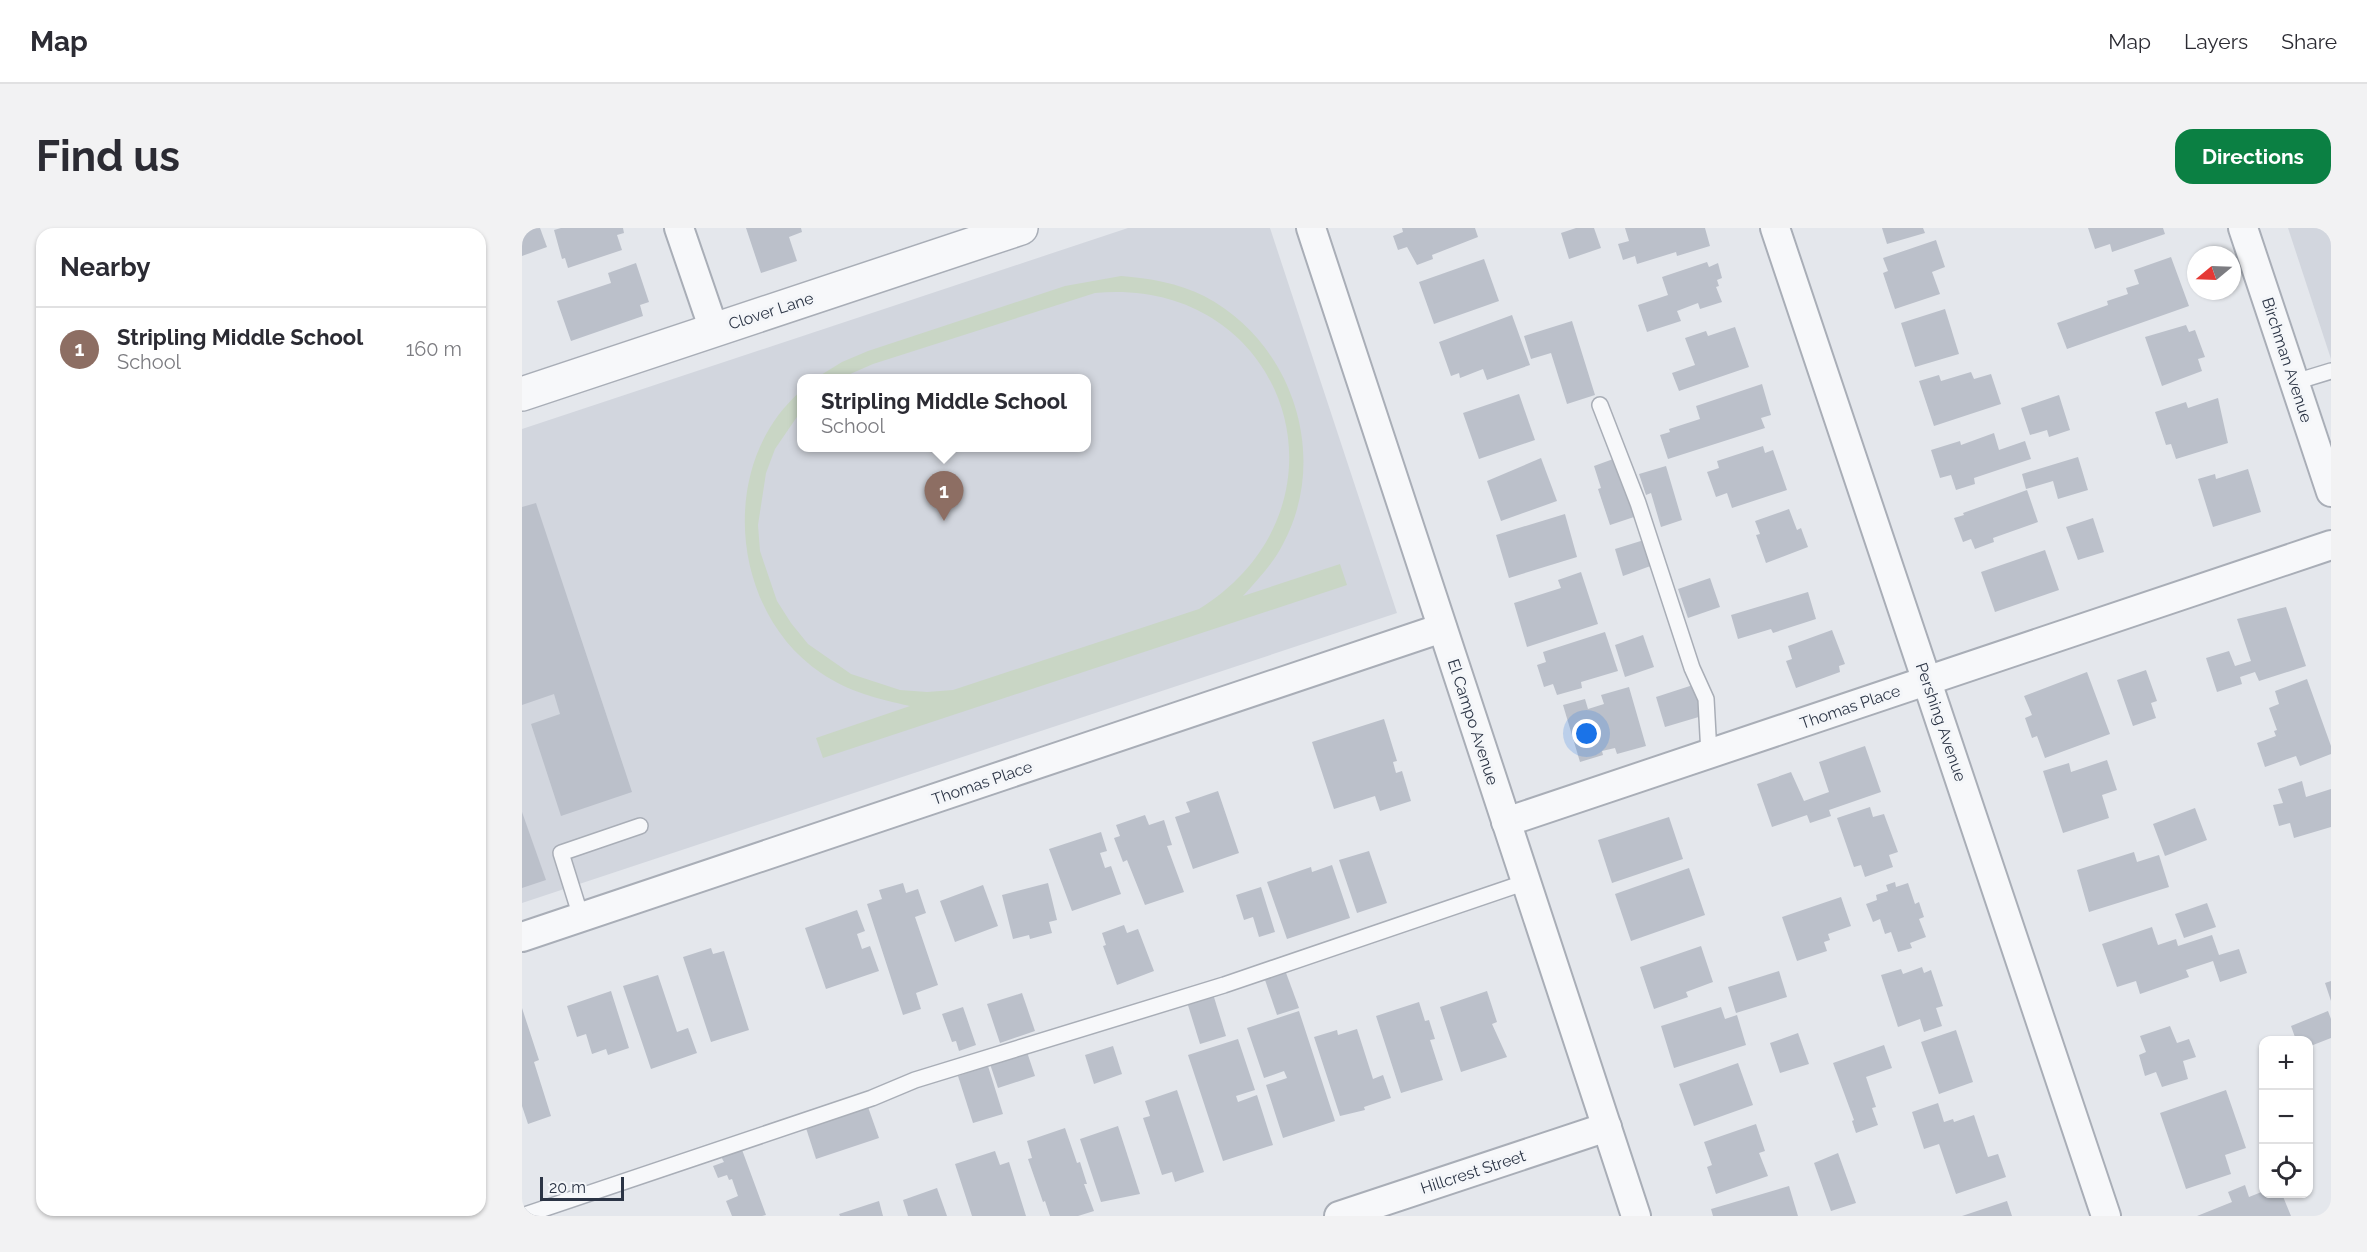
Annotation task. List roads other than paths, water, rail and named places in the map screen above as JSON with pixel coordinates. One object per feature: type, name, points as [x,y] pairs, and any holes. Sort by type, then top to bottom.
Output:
[{"type":"street","points":[[680,228],[714,330]]},
{"type":"street","name":"Clover Lane","points":[[522,394],[1021,228]]},
{"type":"street","name":"El Campo Avenue","points":[[1311,228],[1636,1216]]},
{"type":"street","name":"Pershing Avenue","points":[[1775,228],[2106,1216]]},
{"type":"street","name":"Birchman Avenue","points":[[2243,228],[2331,492]]},
{"type":"street","name":"Thomas Place","points":[[1506,822],[2331,545]]},
{"type":"street","name":"Thomas Place","points":[[522,937],[1442,628]]},
{"type":"street","name":"Hillcrest Street","points":[[1339,1216],[1607,1127]]},
{"type":"lane","points":[[2295,382],[2331,372]]},
{"type":"lane","points":[[1600,405],[1638,503],[1692,668],[1706,699],[1708,754]]},
{"type":"lane","points":[[581,917],[561,853],[640,825]]},
{"type":"lane","points":[[522,1216],[872,1098],[915,1080],[1224,985],[1526,882]]},
{"type":"place","name":"Stripling Middle School","points":[[944,521]]}]
